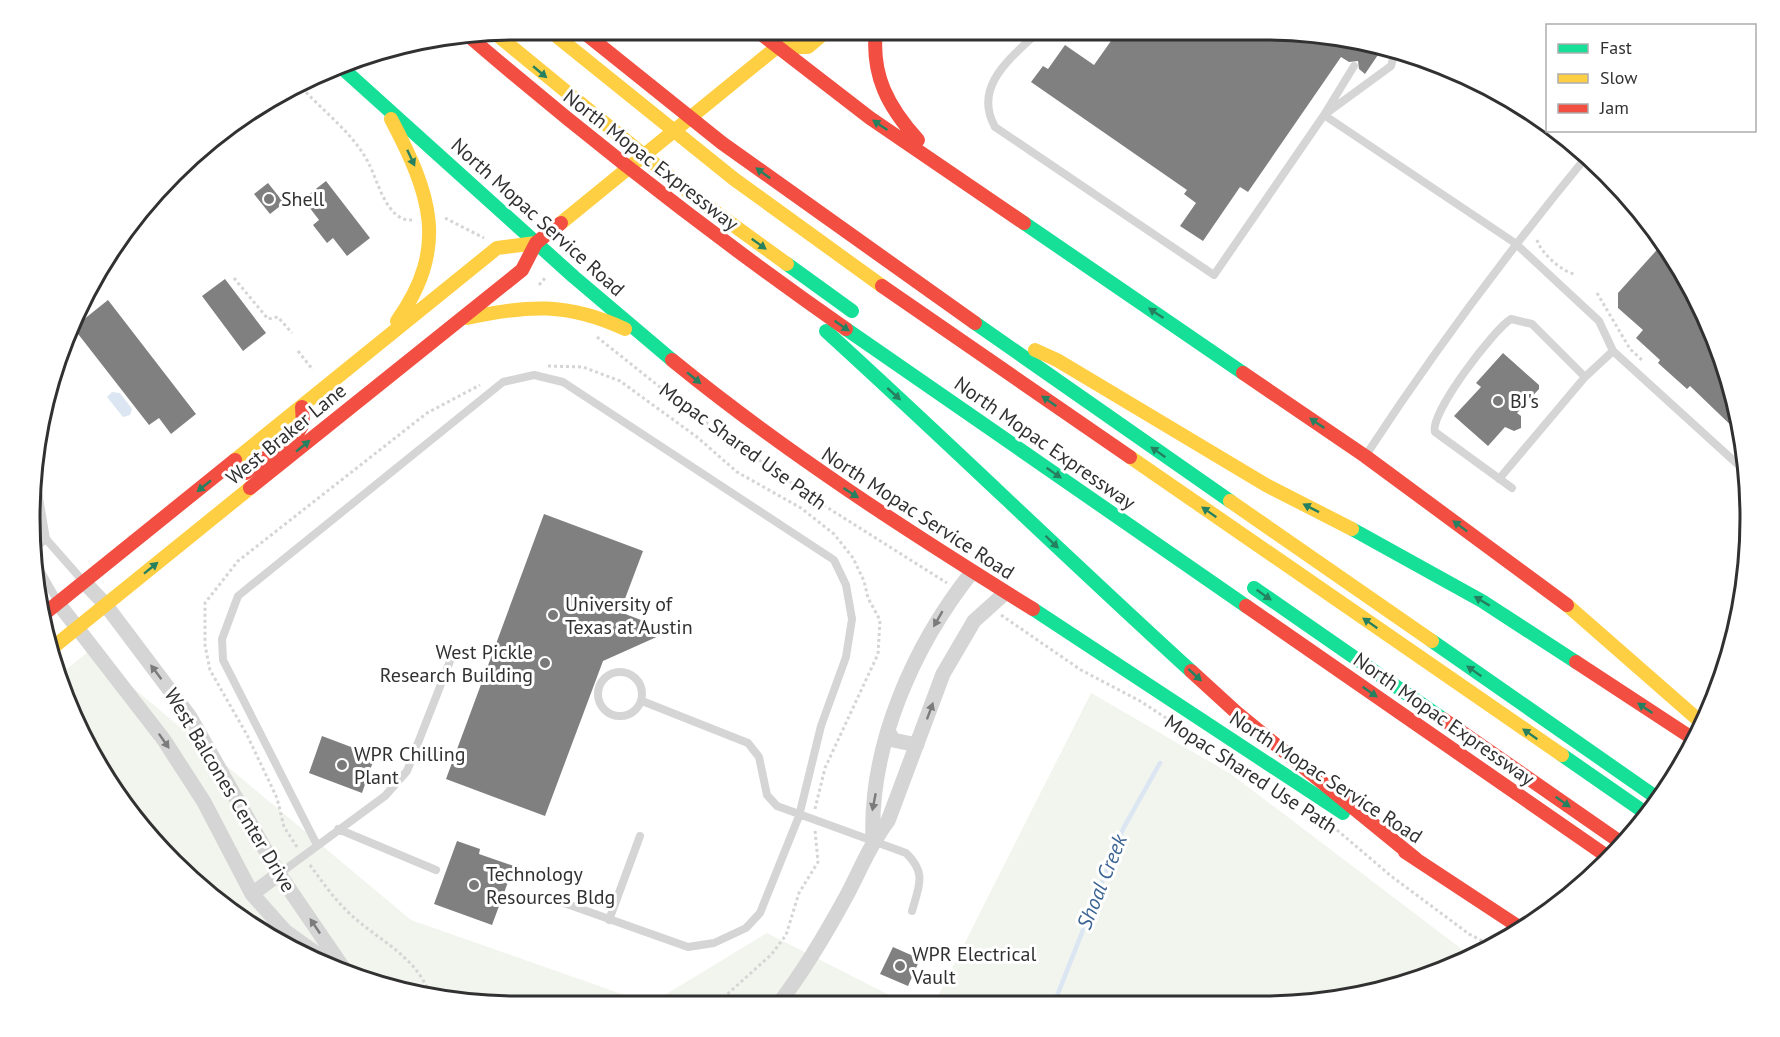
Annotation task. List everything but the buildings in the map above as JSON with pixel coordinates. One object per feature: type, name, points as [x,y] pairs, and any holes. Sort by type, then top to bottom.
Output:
[{"type":"main road","points":[[561,40],[679,136],[827,248],[1641,810]]},
{"type":"main road","points":[[593,40],[722,143],[961,315],[1652,794]]},
{"type":"main road","points":[[768,40],[870,118],[1365,456],[1581,616],[1696,717]]},
{"type":"main road","points":[[777,47],[778,40]]},
{"type":"main road","points":[[777,47],[808,47],[816,40]]},
{"type":"main road","points":[[875,40],[874,53],[878,82],[889,107],[946,169]]},
{"type":"main road","points":[[504,41],[696,198],[863,318]]},
{"type":"main road","name":"North Mopac Expressway","points":[[477,43],[582,132],[777,281],[1602,853]]},
{"type":"main road","name":"West Braker Lane","points":[[57,644],[522,270],[537,243],[777,47]]},
{"type":"main road","name":"North Mopac Service Road","points":[[347,73],[649,341],[735,410],[821,473],[1004,594],[1165,694],[1263,762],[1514,924]]},
{"type":"main road","points":[[380,343],[407,310],[420,283],[427,253],[429,219],[425,192],[385,106]]},
{"type":"main road","name":"West Braker Lane","points":[[50,610],[497,248],[537,243]]},
{"type":"main road","points":[[777,281],[834,340],[959,452],[1091,580],[1237,713],[1416,859]]},
{"type":"main road","points":[[460,320],[517,307],[544,305],[608,320],[649,341]]},
{"type":"main road","points":[[961,315],[1057,360],[1266,485],[1389,548],[1482,601],[1687,735]]},
{"type":"main road","points":[[221,511],[227,497],[245,474],[297,434],[303,424],[302,407]]},
{"type":"main road","points":[[1241,579],[1616,839]]},
{"type":"street","points":[[873,840],[872,814],[888,730],[904,685],[924,642],[947,603],[972,572]]},
{"type":"street","name":"West Balcones Center Drive","points":[[84,582],[105,604],[190,717],[279,874],[338,961]]},
{"type":"street","points":[[784,996],[798,978],[848,892],[873,840],[888,821],[944,674],[961,641],[974,621],[1004,594]]},
{"type":"street","name":"West Balcones Center Drive","points":[[58,603],[164,740],[204,802],[252,894],[277,931]]},
{"type":"street","points":[[888,730],[893,740],[917,745]]},
{"type":"street","points":[[252,894],[279,874]]},
{"type":"lane","points":[[1030,40],[1001,68],[989,92],[987,112],[995,127],[1214,275],[1324,116],[1354,66]]},
{"type":"lane","points":[[1324,116],[1391,66],[1393,59]]},
{"type":"lane","points":[[1324,116],[1515,243],[1599,321],[1613,351],[1736,462]]},
{"type":"lane","points":[[1365,456],[1407,393],[1515,243],[1581,163]]},
{"type":"lane","points":[[1512,488],[1435,432],[1433,428],[1446,402],[1497,330],[1511,319],[1532,324],[1547,336],[1585,377]]},
{"type":"lane","points":[[1499,479],[1585,377],[1613,351]]},
{"type":"lane","points":[[317,845],[223,660],[222,639],[238,596],[502,382],[534,375],[563,382],[608,409],[834,560],[846,585],[852,618],[846,657],[821,726],[799,816],[760,913],[746,928],[714,943],[688,947],[564,903]]},
{"type":"lane","points":[[41,508],[46,539],[84,582]]},
{"type":"lane","points":[[42,543],[46,539]]},
{"type":"lane","points":[[45,579],[58,603]]},
{"type":"lane","points":[[279,874],[385,796],[407,771],[452,656]]},
{"type":"lane","points":[[624,672],[635,677],[640,683],[642,701],[637,709],[627,716],[615,717],[600,705],[597,694],[603,679],[612,673],[624,672]]},
{"type":"lane","points":[[642,701],[748,742],[759,756],[767,795],[777,806],[799,816],[906,853],[918,864],[921,882],[912,910]]},
{"type":"lane","points":[[338,829],[435,870]]},
{"type":"lane","points":[[609,920],[640,836]]},
{"type":"path","points":[[306,91],[362,150],[387,204],[397,215],[406,220],[422,219]]},
{"type":"path","points":[[439,218],[454,220],[487,240]]},
{"type":"path","points":[[1537,240],[1539,246],[1564,271],[1574,274]]},
{"type":"path","points":[[234,278],[268,319],[278,317],[292,333]]},
{"type":"path","points":[[539,285],[546,278]]},
{"type":"path","points":[[1597,293],[1630,349],[1644,362]]},
{"type":"path","name":"Mopac Shared Use Path","points":[[596,336],[690,411],[816,501],[949,584]]},
{"type":"path","points":[[298,351],[313,370]]},
{"type":"path","points":[[536,365],[583,368],[620,381],[697,437],[737,472],[801,508],[834,534]]},
{"type":"path","points":[[427,987],[414,966],[395,948],[345,910],[303,856],[284,827],[277,798],[247,735],[210,670],[204,645],[205,603],[238,561],[427,413],[488,380]]},
{"type":"path","name":"Mopac Shared Use Path","points":[[999,614],[1081,670],[1140,701],[1206,745]]},
{"type":"path","points":[[725,996],[771,955],[786,935],[799,893],[818,862],[818,842],[813,820]]},
{"type":"path","name":"Mopac Shared Use Path","points":[[1336,829],[1390,876],[1469,934],[1483,941]]},
{"type":"shaded area","points":[[112,392],[120,393],[132,409],[130,415],[123,417],[107,397]]},
{"type":"shaded area","points":[[89,651],[411,920],[627,996],[487,995],[425,987],[365,971],[307,947],[279,932],[253,916],[203,878],[159,834],[121,784],[105,758],[90,730],[65,670]]},
{"type":"shaded area","points":[[1091,693],[1231,774],[1464,951],[1415,971],[1385,980],[1355,987],[1293,995],[938,996]]},
{"type":"shaded area","points":[[767,933],[891,996],[663,996]]},
{"type":"waterway","name":"Shoal Creek","points":[[1057,996],[1123,829],[1160,763]]},
{"type":"traffic: fast","points":[[347,73],[574,277],[672,360]]},
{"type":"traffic: fast","points":[[1024,223],[1243,373]]},
{"type":"traffic: fast","points":[[787,264],[852,311]]},
{"type":"traffic: fast","points":[[975,323],[1230,501]]},
{"type":"traffic: fast","points":[[846,329],[1246,606]]},
{"type":"traffic: fast","points":[[826,331],[1191,671]]},
{"type":"traffic: fast","points":[[1352,529],[1482,601],[1576,662]]},
{"type":"traffic: fast","points":[[1254,588],[1443,719]]},
{"type":"traffic: fast","points":[[1033,609],[1343,813]]},
{"type":"traffic: fast","points":[[1432,641],[1652,794]]},
{"type":"traffic: fast","points":[[1562,755],[1641,810]]},
{"type":"traffic: slow","points":[[561,40],[734,179],[882,286]]},
{"type":"traffic: slow","points":[[561,223],[777,47],[808,47],[816,40]]},
{"type":"traffic: slow","points":[[504,41],[696,198],[787,264]]},
{"type":"traffic: slow","points":[[391,119],[416,171],[424,196],[429,244],[424,269],[414,294],[397,321]]},
{"type":"traffic: slow","points":[[235,460],[497,248],[536,243]]},
{"type":"traffic: slow","points":[[467,318],[509,310],[547,308],[584,314],[625,329]]},
{"type":"traffic: slow","points":[[1035,350],[1057,360],[1266,485],[1352,529]]},
{"type":"traffic: slow","points":[[1130,457],[1562,755]]},
{"type":"traffic: slow","points":[[58,644],[250,488]]},
{"type":"traffic: slow","points":[[1230,501],[1432,641]]},
{"type":"traffic: slow","points":[[1567,605],[1696,718]]},
{"type":"traffic: jam","points":[[593,40],[722,143],[975,323]]},
{"type":"traffic: jam","points":[[769,40],[870,118],[1024,223]]},
{"type":"traffic: jam","points":[[875,40],[876,62],[884,90],[898,115],[918,140]]},
{"type":"traffic: jam","points":[[477,43],[655,188],[749,260],[846,329]]},
{"type":"traffic: jam","points":[[250,488],[522,270],[536,243],[561,223]]},
{"type":"traffic: jam","points":[[882,286],[1130,457]]},
{"type":"traffic: jam","points":[[672,360],[804,459],[940,551],[1033,609]]},
{"type":"traffic: jam","points":[[1243,373],[1365,456],[1567,605]]},
{"type":"traffic: jam","points":[[246,473],[297,434],[303,424],[302,407]]},
{"type":"traffic: jam","points":[[50,609],[235,460]]},
{"type":"traffic: jam","points":[[1246,606],[1602,853]]},
{"type":"traffic: jam","points":[[1576,662],[1687,735]]},
{"type":"traffic: jam","points":[[1191,671],[1237,713],[1416,859]]},
{"type":"traffic: jam","points":[[1443,719],[1616,839]]},
{"type":"traffic: jam","points":[[1405,852],[1514,924]]},
{"type":"place","name":"Shell","points":[[269,199]]},
{"type":"place","name":"BJ's","points":[[1498,401]]},
{"type":"place","name":"University of Texas at Austin","points":[[553,615]]},
{"type":"place","name":"West Pickle Research Building","points":[[545,663]]},
{"type":"place","name":"WPR Chilling Plant","points":[[342,765]]},
{"type":"place","name":"Technology Resources Bldg","points":[[474,885]]},
{"type":"place","name":"WPR Electrical Vault","points":[[900,966]]}]
